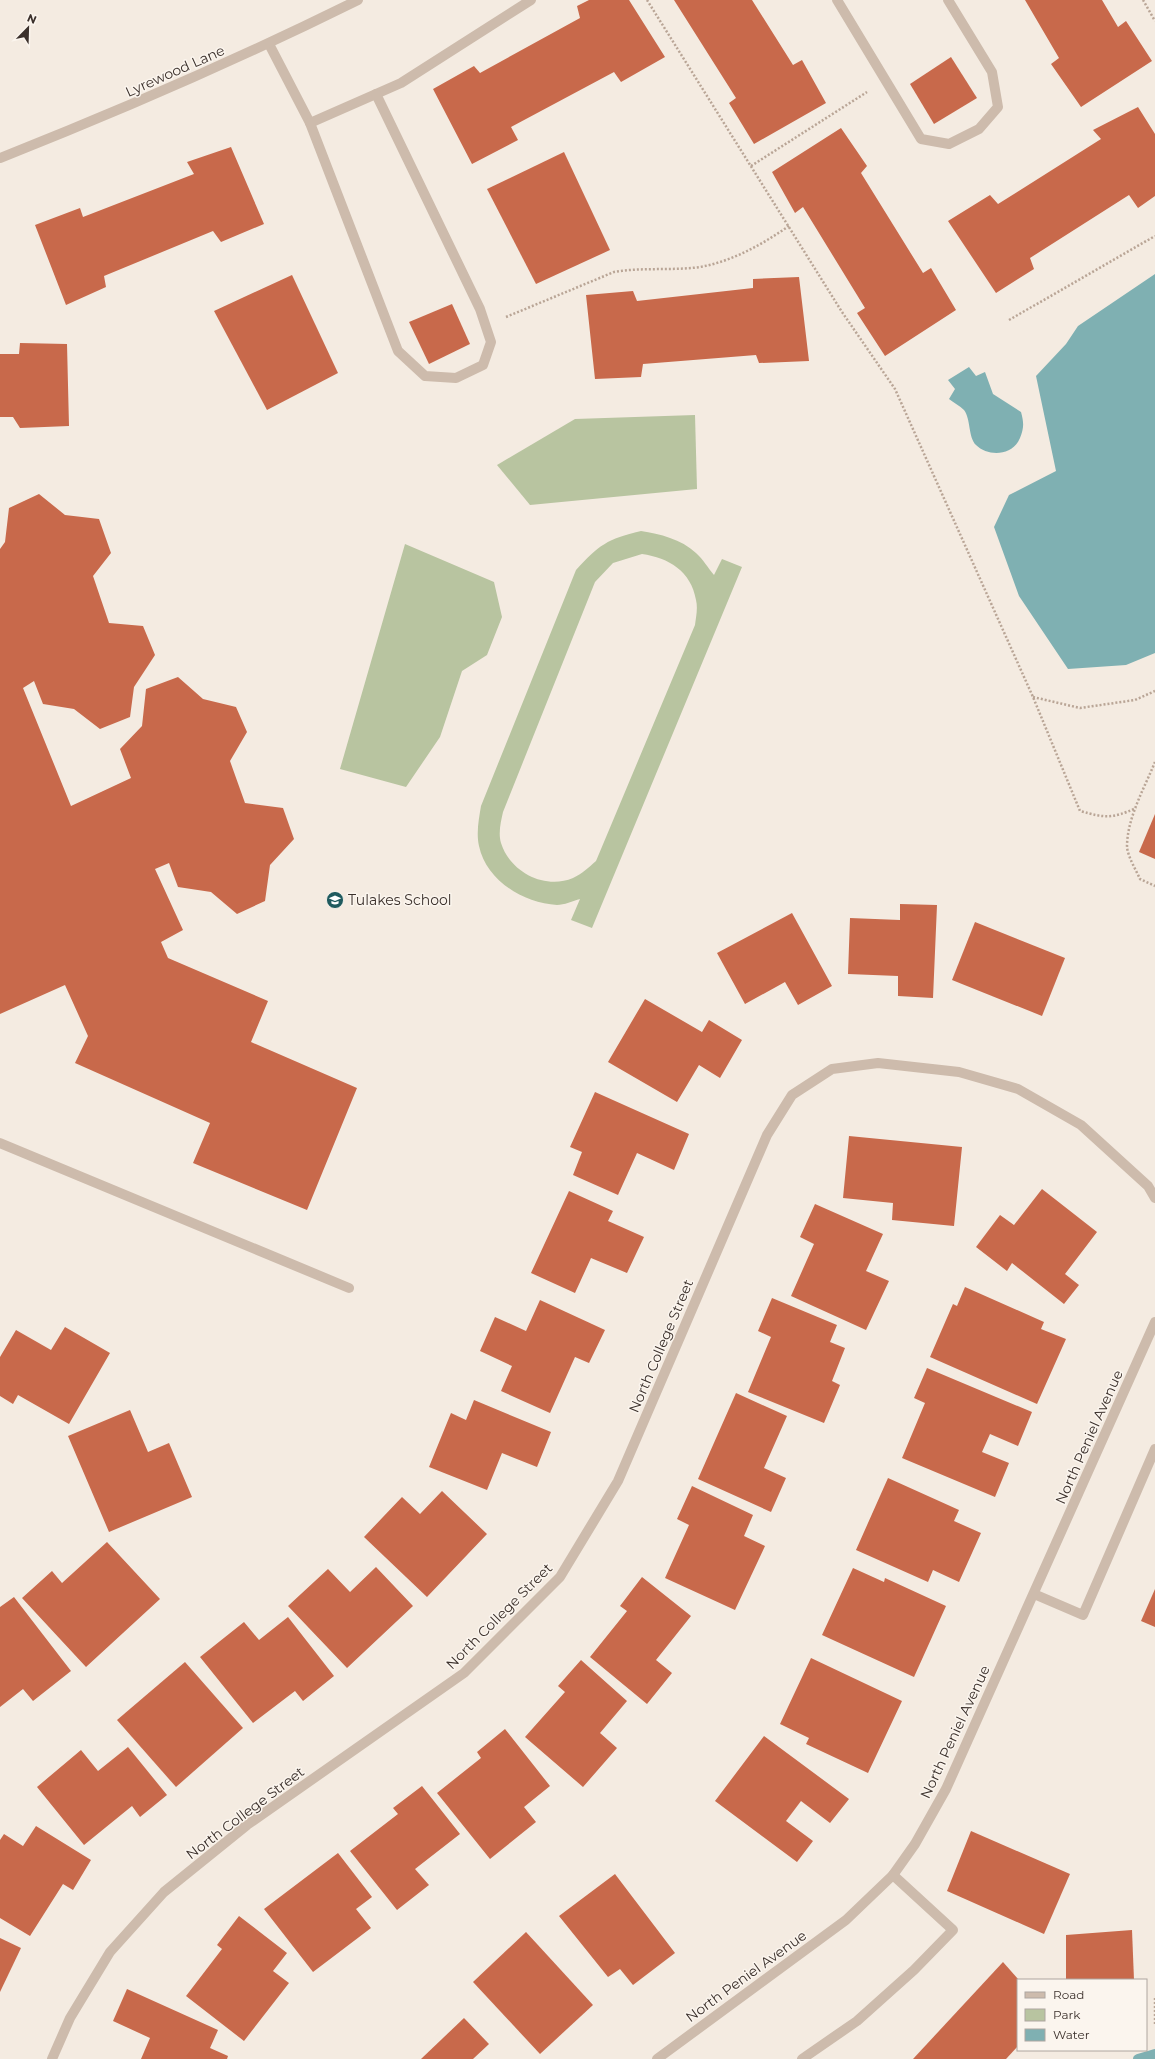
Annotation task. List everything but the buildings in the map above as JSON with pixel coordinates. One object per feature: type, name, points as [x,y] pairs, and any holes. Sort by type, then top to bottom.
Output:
[{"type":"street","name":"Lyrewood Lane","points":[[0,158],[124,109],[269,44],[358,0]]},
{"type":"street","points":[[310,123],[401,83],[531,0]]},
{"type":"street","points":[[837,0],[921,139],[949,144],[979,129],[998,107],[992,72],[948,0]]},
{"type":"street","points":[[269,44],[310,123],[398,351],[425,376],[456,378],[483,365],[491,342],[480,308],[376,94]]},
{"type":"street","name":"North College Street","points":[[52,2059],[70,2018],[110,1952],[164,1892],[247,1825],[464,1673],[560,1577],[618,1481],[767,1135],[792,1095],[832,1069],[878,1063],[959,1072],[1018,1089],[1082,1126],[1148,1186],[1155,1198]]},
{"type":"street","points":[[0,1143],[349,1288]]},
{"type":"street","name":"North Peniel Avenue","points":[[657,2059],[846,1920],[893,1875],[915,1844],[946,1789],[1154,1328]]},
{"type":"street","points":[[1034,1594],[1083,1615],[1155,1449]]},
{"type":"street","points":[[802,2059],[857,2021],[914,1970],[953,1930],[893,1875]]},
{"type":"path","points":[[647,0],[842,312],[895,389],[1033,697],[1080,811],[1097,816],[1117,816],[1136,808]]},
{"type":"path","points":[[1143,0],[1155,21]]},
{"type":"path","points":[[751,166],[886,80]]},
{"type":"path","points":[[486,327],[528,307],[614,272],[632,269],[699,267],[722,262],[760,246],[789,226]]},
{"type":"path","points":[[1009,320],[1155,236]]},
{"type":"path","points":[[1033,697],[1080,708],[1134,700],[1155,692]]},
{"type":"path","points":[[1155,762],[1136,808],[1127,849],[1140,879],[1155,886]]},
{"type":"path","points":[[1155,1998],[1155,2026]]},
{"type":"green space","points":[[695,415],[697,489],[530,505],[497,465],[575,419]]},
{"type":"green space","points":[[641,531],[663,536],[684,544],[696,553],[714,575],[722,559],[742,567],[592,928],[571,920],[580,899],[566,904],[557,905],[531,900],[508,888],[489,869],[483,858],[478,841],[478,826],[481,806],[576,570],[591,554],[604,544],[620,537]],"holes":[[[642,554],[670,563],[684,574],[689,581],[697,603],[695,625],[596,861],[573,878],[551,882],[540,880],[520,870],[506,853],[501,843],[500,835],[503,812],[595,582],[613,563]]]},
{"type":"green space","points":[[405,544],[494,582],[502,617],[487,655],[462,671],[440,737],[406,787],[340,769]]},
{"type":"water","points":[[1155,274],[1155,653],[1126,665],[1068,669],[1019,596],[994,527],[1009,495],[1056,471],[1036,376],[1066,344],[1078,326]]},
{"type":"water","points":[[969,367],[976,376],[985,372],[993,394],[1021,412],[1023,425],[1020,438],[1017,444],[1006,451],[1000,453],[987,452],[976,445],[973,442],[968,418],[964,410],[949,399],[955,389],[948,380]]},
{"type":"waterway","points":[[1138,2059],[1155,2054]]},
{"type":"place","name":"Tulakes School","points":[[335,900]]}]
